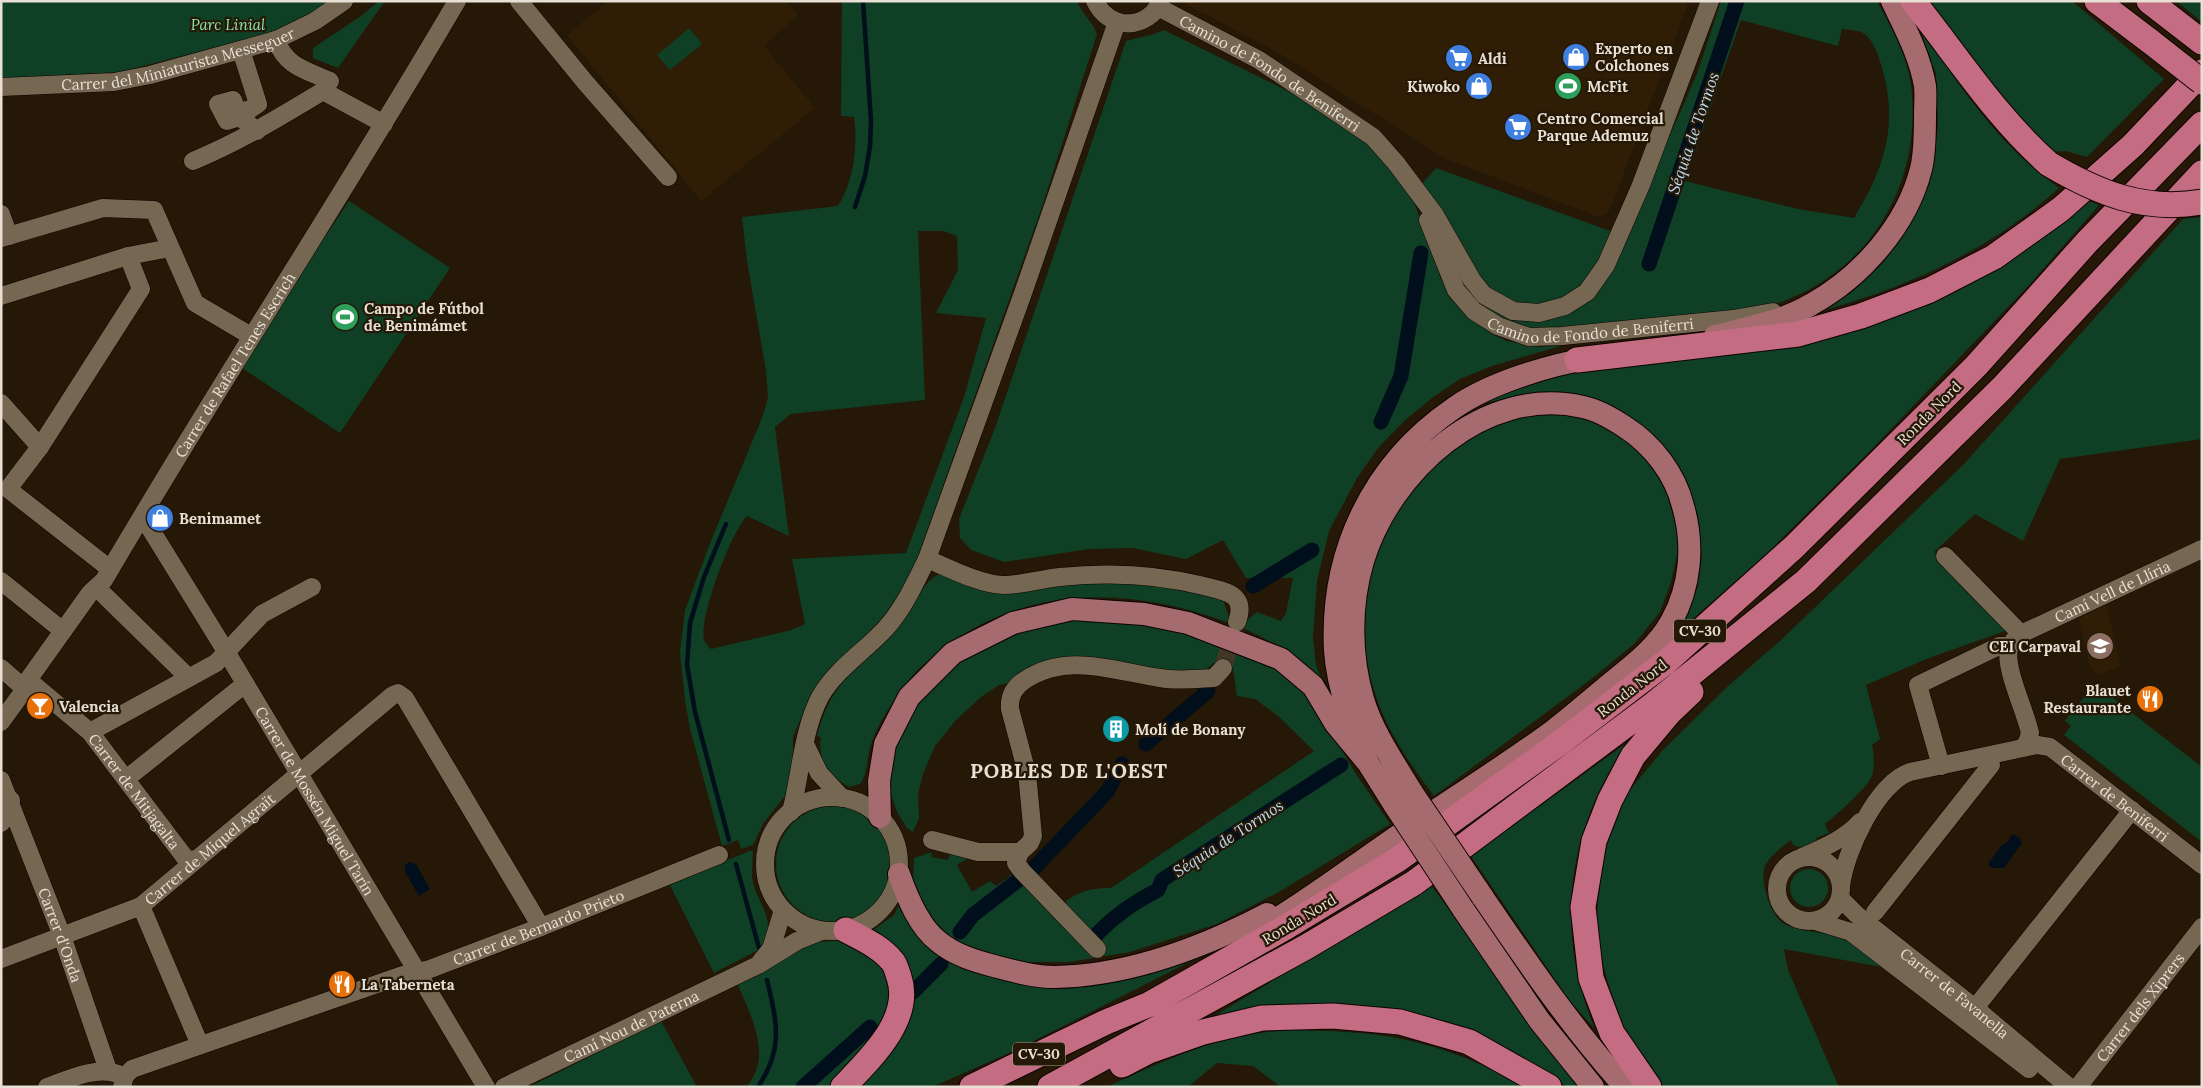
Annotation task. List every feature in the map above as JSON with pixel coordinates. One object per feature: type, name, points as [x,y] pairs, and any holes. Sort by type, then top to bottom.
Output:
[{"type":"highway","points":[[1913,1],[1984,95],[2022,140],[2049,164],[2077,180],[2108,194],[2149,203],[2186,204],[2202,202]]},
{"type":"highway","points":[[2097,1],[2202,82]]},
{"type":"highway","points":[[2149,1],[2164,10],[2202,42]]},
{"type":"highway","points":[[1577,360],[1798,334],[1860,316],[1930,290],[1994,257],[2060,209],[2133,145],[2202,72]]},
{"type":"highway","name":"Ronda Nord","points":[[972,1087],[1106,1022],[1150,1004],[1286,927],[1397,860],[1561,742],[1666,662],[1794,546],[1976,366],[2087,242],[2202,124]]},
{"type":"highway","name":"Ronda Nord","points":[[1050,1087],[1306,947],[1414,883],[1654,704],[1806,581],[2002,388],[2202,174]]},
{"type":"highway","points":[[1649,1087],[1612,1033],[1591,978],[1583,907],[1594,841],[1610,800],[1633,756],[1669,713],[1806,581]]},
{"type":"highway","points":[[834,930],[878,947],[894,963],[903,990],[895,1023],[868,1062],[843,1087]]},
{"type":"highway","points":[[1076,1087],[1149,1051],[1203,1032],[1262,1018],[1333,1016],[1400,1022],[1469,1042],[1549,1087]]},
{"type":"main road","points":[[1368,763],[1345,706],[1335,652],[1335,608],[1345,556],[1360,514],[1384,475],[1416,439],[1455,408],[1507,381],[1577,360],[1716,335],[1780,318],[1811,305],[1840,286],[1873,255],[1901,218],[1921,168],[1925,129],[1925,86],[1912,41],[1892,1]]},
{"type":"main road","points":[[1106,1022],[1144,996],[1264,927],[1337,877],[1553,730],[1650,652],[1671,622],[1683,593],[1690,563],[1689,525],[1680,493],[1665,466],[1641,437],[1610,418],[1584,407],[1549,404],[1510,409],[1476,422],[1429,456],[1397,490],[1376,526],[1363,562],[1353,608],[1355,659],[1364,701],[1404,800],[1462,909],[1539,1020],[1593,1087]]},
{"type":"main road","points":[[880,817],[879,781],[885,744],[909,697],[953,653],[1013,623],[1072,610],[1144,614],[1188,623],[1281,659],[1314,686],[1335,723],[1368,763],[1404,800],[1482,896],[1551,997],[1598,1057],[1625,1087]]},
{"type":"main road","points":[[899,874],[912,908],[938,942],[968,959],[1020,973],[1053,977],[1097,973],[1146,964],[1215,939],[1337,877]]},
{"type":"street","name":"Carrer del Miniaturista Messeguer","points":[[1,87],[114,82],[150,75],[276,40],[315,21],[344,1]]},
{"type":"street","name":"Carrer de Rafael Tenes Escrich","points":[[1,722],[90,593],[97,588],[110,569],[384,124],[457,1]]},
{"type":"street","points":[[519,1],[585,82],[668,177]]},
{"type":"street","points":[[1094,1],[1106,16],[1117,22],[1128,24],[1137,22],[1152,14],[1159,4]]},
{"type":"street","name":"Camino de Fondo de Beniferri","points":[[1159,4],[1259,60],[1373,137],[1396,163],[1435,215],[1472,280],[1484,295],[1513,311],[1539,313],[1565,306],[1587,292],[1610,258],[1641,185],[1710,1]]},
{"type":"street","points":[[791,812],[811,716],[821,695],[837,675],[887,627],[908,598],[927,559],[1023,293],[1117,22]]},
{"type":"street","points":[[276,40],[280,51],[287,61],[384,124]]},
{"type":"street","points":[[241,50],[258,104],[249,110],[237,111],[233,100],[218,104],[228,121],[240,117],[256,131]]},
{"type":"street","points":[[192,161],[225,148],[256,131],[326,86]]},
{"type":"street","name":"Camino de Fondo de Beniferri","points":[[1415,190],[1456,290],[1474,311],[1498,326],[1529,337],[1562,336],[1774,312],[1840,286]]},
{"type":"street","points":[[1,214],[5,237],[103,208],[154,210],[195,303],[252,336]]},
{"type":"street","points":[[1,296],[128,256],[170,248]]},
{"type":"street","points":[[110,569],[8,489],[40,447],[141,289],[128,256]]},
{"type":"street","points":[[1,403],[40,447]]},
{"type":"street","name":"Carrer de Mossén Miguel Tarín","points":[[142,517],[227,653],[486,1087]]},
{"type":"street","name":"Camí Vell de Llíria","points":[[1941,766],[1918,685],[1999,646],[2014,641],[2202,549]]},
{"type":"street","points":[[1945,556],[2014,641],[2008,658],[2030,733],[2027,743],[2022,748]]},
{"type":"street","points":[[927,559],[970,577],[1001,585],[1058,577],[1102,574],[1139,575],[1177,580],[1222,591],[1235,597],[1239,601],[1241,610],[1237,622]]},
{"type":"street","points":[[1,581],[63,631]]},
{"type":"street","points":[[90,732],[216,662],[227,653],[262,614],[312,587]]},
{"type":"street","points":[[97,588],[189,678]]},
{"type":"street","points":[[1097,949],[1016,863],[1020,852],[1030,844],[1033,836],[1027,773],[1009,701],[1015,689],[1038,672],[1079,664],[1181,680],[1214,678],[1223,668]]},
{"type":"street","name":"Carrer de Mitjagalta","points":[[1,668],[90,732],[186,859],[196,860]]},
{"type":"street","points":[[126,779],[245,684]]},
{"type":"street","name":"Carrer de Miquel Agraït","points":[[1,959],[141,906],[298,773],[393,695],[398,693],[405,698],[541,927]]},
{"type":"street","points":[[805,744],[819,773],[842,798]]},
{"type":"street","name":"Carrer de Beniferri","points":[[1841,892],[1848,854],[1876,804],[1890,785],[1901,775],[2037,745],[2050,747],[2202,865]]},
{"type":"street","points":[[1875,912],[1991,765]]},
{"type":"street","name":"Carrer d'Onda","points":[[1,780],[62,936],[108,1070]]},
{"type":"street","points":[[842,798],[862,804],[880,817],[890,829],[896,843],[899,858],[899,874],[890,900],[871,919],[834,930],[801,923],[783,910],[774,897],[768,882],[766,867],[767,851],[772,836],[780,823],[791,812],[815,800],[842,798]]},
{"type":"street","points":[[2,822],[10,812],[10,800]]},
{"type":"street","name":"Carrer de Beniferri","points":[[1797,858],[1831,844],[1846,835],[1876,804]]},
{"type":"street","points":[[1975,1008],[2132,810]]},
{"type":"street","points":[[932,840],[978,852],[1020,852]]},
{"type":"street","name":"Carrer de Bernardo Prieto","points":[[124,1082],[132,1069],[403,975],[417,972],[541,927],[718,856]]},
{"type":"street","points":[[1807,856],[1826,862],[1834,868],[1841,892],[1831,913],[1815,921],[1804,921],[1794,918],[1785,912],[1779,903],[1776,893],[1779,877],[1788,864],[1797,858],[1807,856]]},
{"type":"street","name":"Carrer de Favanella","points":[[1841,892],[1857,915],[1975,1008],[2069,1087]]},
{"type":"street","points":[[141,906],[194,1048]]},
{"type":"street","name":"Camí Nou de Paterna","points":[[758,965],[771,949],[783,910]]},
{"type":"street","name":"Carrer de Favanella","points":[[1815,921],[1851,932],[2053,1087]]},
{"type":"street","name":"Carrer dels Xiprers","points":[[2078,1087],[2202,927]]},
{"type":"street","name":"Camí Nou de Paterna","points":[[504,1087],[758,965],[797,941],[834,930]]},
{"type":"street","name":"Carrer dels Xiprers","points":[[2090,1087],[2202,943]]},
{"type":"street","points":[[47,1087],[83,1075],[108,1070],[124,1082]]},
{"type":"shaded area","points":[[608,1],[786,1],[798,15],[764,46],[815,108],[701,201],[567,35]]},
{"type":"shaded area","name":"Centro Comercial Parque Ademuz","points":[[1180,1],[1689,1],[1611,207],[1607,214],[1599,217],[1446,159],[1274,50]]},
{"type":"shaded area","name":"CEI Carpaval","points":[[2107,605],[2120,666],[2099,675],[2090,668],[2079,618]]},
{"type":"green space","name":"Parc Linial","points":[[1,1],[330,1],[299,20],[266,34],[120,72],[1,78]]},
{"type":"green space","points":[[379,1],[385,1],[338,68],[313,58],[313,48],[361,16]]},
{"type":"green space","points":[[842,1],[1077,1],[1097,34],[1042,207],[918,556],[905,584],[879,622],[819,684],[810,697],[793,737],[793,765],[787,793],[763,824],[753,845],[741,849],[738,840],[722,846],[690,729],[680,652],[685,610],[711,541],[762,418],[768,398],[766,371],[747,261],[742,217],[838,206],[848,186],[855,151],[854,117],[841,116]],"holes":[[[918,231],[943,231],[957,236],[958,270],[936,313],[986,318],[964,397],[906,553],[792,559],[805,624],[791,630],[711,649],[704,640],[706,613],[725,556],[740,525],[747,516],[789,536],[775,427],[791,414],[925,400]]]},
{"type":"green space","points":[[1721,1],[1877,1],[1898,42],[1906,63],[1911,85],[1913,119],[1909,152],[1901,183],[1887,212],[1870,239],[1848,262],[1821,282],[1785,301],[1772,305],[1701,316],[1544,330],[1537,330],[1508,322],[1477,306],[1463,287],[1454,257],[1483,300],[1558,315],[1622,244],[1697,74]],"holes":[[[1741,20],[1838,46],[1842,29],[1861,32],[1869,38],[1881,64],[1889,108],[1889,127],[1881,164],[1865,200],[1854,218],[1798,209],[1685,181]]]},
{"type":"green space","points":[[1929,1],[2072,1],[2164,79],[2087,157],[2066,151],[2051,152],[2026,128]]},
{"type":"green space","points":[[2176,1],[2202,1],[2202,22]]},
{"type":"green space","points":[[1919,27],[1966,94],[1999,134],[2037,171],[2059,188],[2004,230],[1946,264],[1884,291],[1818,312],[1851,293],[1883,263],[1913,217],[1932,169],[1938,126],[1936,74]]},
{"type":"green space","points":[[689,28],[702,44],[670,70],[657,55]]},
{"type":"green space","points":[[1164,30],[1306,100],[1358,134],[1384,160],[1414,202],[1441,279],[1454,301],[1468,317],[1492,334],[1507,341],[1539,347],[1564,345],[1492,366],[1460,379],[1432,398],[1404,421],[1378,448],[1357,478],[1329,531],[1317,581],[1313,638],[1316,665],[1325,689],[1318,678],[1289,652],[1243,628],[1245,622],[1257,612],[1281,621],[1286,613],[1293,578],[1246,578],[1223,540],[1186,559],[1132,548],[1089,549],[1004,562],[971,550],[960,538],[959,519],[995,428],[1126,41]]},
{"type":"green space","points":[[1436,168],[1613,232],[1604,253],[1580,286],[1550,303],[1533,305],[1516,303],[1500,296],[1484,284],[1474,271],[1422,184]]},
{"type":"green space","points":[[2083,199],[2099,205],[2030,284],[1871,450],[1766,554],[1680,630],[1698,586],[1702,556],[1698,515],[1682,475],[1665,451],[1547,394],[1487,402],[1507,393],[1576,371],[1854,326]]},
{"type":"green space","name":"Campo de Fútbol de Benimámet","points":[[349,201],[450,268],[340,433],[239,366]]},
{"type":"green space","points":[[2202,217],[2202,439],[2060,459],[2023,541],[1975,514],[1934,552],[2008,630],[1929,658],[1866,685],[1880,739],[1872,745],[1874,769],[1872,776],[1857,795],[1825,824],[1829,833],[1816,838],[1817,845],[1802,848],[1793,845],[1791,840],[1774,854],[1766,864],[1763,878],[1764,886],[1770,904],[1778,919],[1795,928],[1832,935],[1852,943],[1887,968],[1784,949],[1788,970],[1839,1087],[1664,1087],[1624,1028],[1608,983],[1596,935],[1598,900],[1606,845],[1620,802],[1662,751],[1727,687],[1781,640],[1964,464],[2183,219]]},
{"type":"green space","points":[[1558,414],[1591,421],[1626,440],[1647,459],[1665,488],[1676,525],[1678,550],[1671,582],[1660,612],[1635,643],[1590,680],[1434,796],[1406,757],[1390,729],[1372,684],[1366,651],[1365,617],[1369,583],[1379,551],[1393,520],[1412,491],[1434,466],[1460,444],[1488,426],[1512,417]]},
{"type":"green space","points":[[937,575],[1143,584],[1182,588],[1222,597],[1230,620],[1229,623],[1194,611],[1158,603],[1122,598],[1086,598],[1050,601],[1016,610],[982,624],[938,652],[907,682],[890,706],[875,734],[871,743],[863,780],[860,784],[849,787],[836,778],[826,767],[823,760],[820,746],[821,738],[817,735],[825,711],[833,695],[845,680],[902,622],[924,587]]},
{"type":"green space","points":[[1081,617],[1152,621],[1247,652],[1300,681],[1356,774],[1390,824],[1279,892],[1217,924],[1130,952],[1069,962],[1015,962],[961,948],[935,926],[913,885],[914,858],[932,852],[931,857],[948,860],[950,854],[968,858],[957,865],[972,892],[990,881],[996,886],[1016,872],[1067,908],[1066,901],[1077,894],[1093,889],[1111,888],[1314,751],[1278,716],[1255,699],[1237,696],[1233,669],[1214,663],[1201,673],[1193,676],[1117,662],[999,685],[981,697],[956,720],[935,746],[923,774],[918,794],[919,818],[913,832],[907,828],[897,812],[891,794],[889,775],[893,754],[914,704],[946,668],[995,636]]},
{"type":"green space","points":[[2100,688],[2202,767],[2202,842],[2064,735],[2071,726],[2065,721],[2088,692]]},
{"type":"green space","points":[[1628,742],[1607,775],[1591,810],[1580,845],[1573,881],[1571,918],[1574,955],[1582,992],[1595,1029],[1569,1000],[1471,856]]},
{"type":"green space","points":[[834,806],[856,811],[875,823],[887,842],[892,864],[887,886],[875,905],[856,917],[834,922],[812,917],[793,905],[781,886],[776,864],[781,842],[793,823],[812,811]]},
{"type":"green space","points":[[749,851],[753,851],[753,883],[768,921],[766,938],[762,948],[714,973],[670,885]]},
{"type":"green space","points":[[1809,869],[1816,870],[1822,875],[1827,881],[1827,895],[1822,901],[1816,906],[1809,907],[1802,906],[1796,901],[1791,895],[1790,888],[1791,881],[1796,875],[1802,870]]},
{"type":"green space","points":[[1431,885],[1578,1087],[1568,1087],[1529,1062],[1488,1042],[1241,1013],[1216,1015]]},
{"type":"green space","points":[[900,903],[903,909],[1016,978],[1201,956],[1016,1050],[932,1087],[854,1087],[908,1009],[869,933],[894,915]]},
{"type":"green space","points":[[848,940],[883,960],[892,994],[879,1029],[831,1087],[746,1087],[754,1075],[759,1049],[753,1022],[737,983],[814,942]]},
{"type":"green space","points":[[661,1021],[697,1087],[529,1087]]},
{"type":"green space","points":[[1291,1030],[1354,1032],[1408,1040],[1460,1056],[1494,1070],[1524,1087],[1281,1087],[1253,1066],[1217,1063],[1188,1087],[1107,1087],[1159,1064],[1212,1044],[1254,1034]]},
{"type":"water","points":[[2012,834],[2020,838],[2022,843],[2004,868],[1992,868],[1988,864],[2001,846],[2008,842]]},
{"type":"water","points":[[409,862],[416,864],[430,889],[419,896],[405,872],[405,865]]},
{"type":"waterway","points":[[855,207],[865,176],[870,146],[871,121],[863,1]]},
{"type":"waterway","name":"Séquia de Tormos","points":[[1649,264],[1737,1]]},
{"type":"waterway","points":[[1381,422],[1401,376],[1421,253]]},
{"type":"waterway","points":[[726,524],[704,577],[690,623],[687,665],[695,712],[729,840]]},
{"type":"waterway","points":[[1253,586],[1312,550]]},
{"type":"waterway","points":[[1146,744],[1208,691]]},
{"type":"waterway","points":[[1034,868],[1107,792],[1122,764]]},
{"type":"waterway","name":"Séquia de Tormos","points":[[1097,934],[1125,909],[1158,890],[1162,880],[1341,765]]},
{"type":"waterway","points":[[736,864],[759,948]]},
{"type":"waterway","points":[[960,932],[973,915],[1021,878]]},
{"type":"waterway","points":[[913,992],[941,964]]},
{"type":"waterway","points":[[758,1087],[772,1060],[775,1047],[775,1022],[767,980]]},
{"type":"waterway","points":[[803,1087],[870,1027]]},
{"type":"tunnel","points":[[1223,668],[1235,628]]},
{"type":"place","name":"Experto en Colchones","points":[[1576,57]]},
{"type":"place","name":"Aldi","points":[[1459,58]]},
{"type":"place","name":"Kiwoko","points":[[1479,86]]},
{"type":"place","name":"McFit","points":[[1568,86]]},
{"type":"place","name":"Centro Comercial Parque Ademuz","points":[[1518,127]]},
{"type":"place","name":"Campo de Fútbol de Benimámet","points":[[345,317]]},
{"type":"place","name":"Benimamet","points":[[160,518]]},
{"type":"place","name":"CEI Carpaval","points":[[2100,646]]},
{"type":"place","name":"Blauet Restaurante","points":[[2150,699]]},
{"type":"place","name":"Valencia","points":[[40,706]]},
{"type":"place","name":"Molí de Bonany","points":[[1116,729]]},
{"type":"place","name":"La Taberneta","points":[[342,984]]},
{"type":"district","name":"POBLES DE L'OEST","points":[[1069,770]]}]
